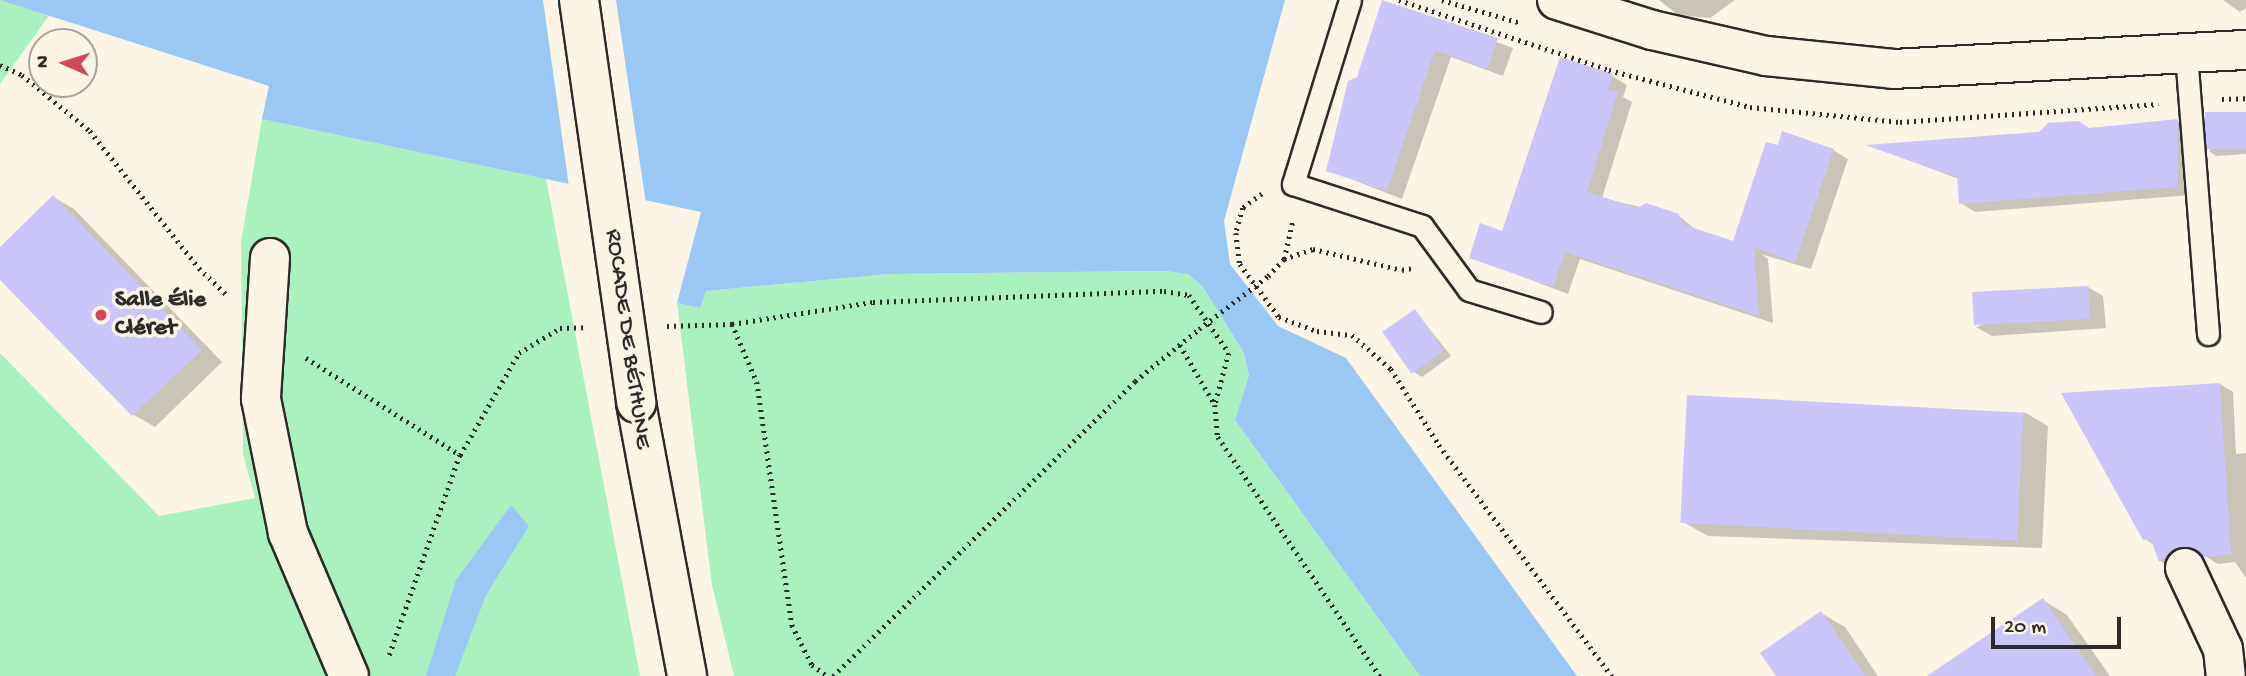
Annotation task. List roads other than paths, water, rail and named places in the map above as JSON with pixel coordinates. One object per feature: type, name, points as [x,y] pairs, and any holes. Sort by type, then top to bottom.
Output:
[{"type":"street","name":"ROCADE DE BÉTHUNE","points":[[579,0],[656,531],[687,676]]},
{"type":"street","points":[[1557,0],[1652,30],[1817,64],[1963,68],[2246,50]]},
{"type":"street","points":[[270,258],[261,399],[288,533],[349,676]]},
{"type":"street","points":[[2185,568],[2223,649],[2226,676]]},
{"type":"lane","points":[[1350,0],[1293,184],[1422,226],[1444,260],[1469,290],[1541,312]]},
{"type":"lane","points":[[2186,54],[2208,334]]},
{"type":"water","points":[[0,0],[1285,0],[1224,221],[1230,264],[1278,326],[1346,358],[1577,676],[1420,676],[1235,420],[1249,375],[1244,353],[1203,287],[1188,274],[1165,271],[889,274],[706,291],[700,308],[677,303],[701,212],[262,119],[269,86],[98,31],[98,28],[88,28]]},
{"type":"water","points":[[511,505],[529,526],[486,595],[455,676],[426,676],[456,580]]},
{"type":"place","name":"Salle Élie Cléret","points":[[101,315]]}]
